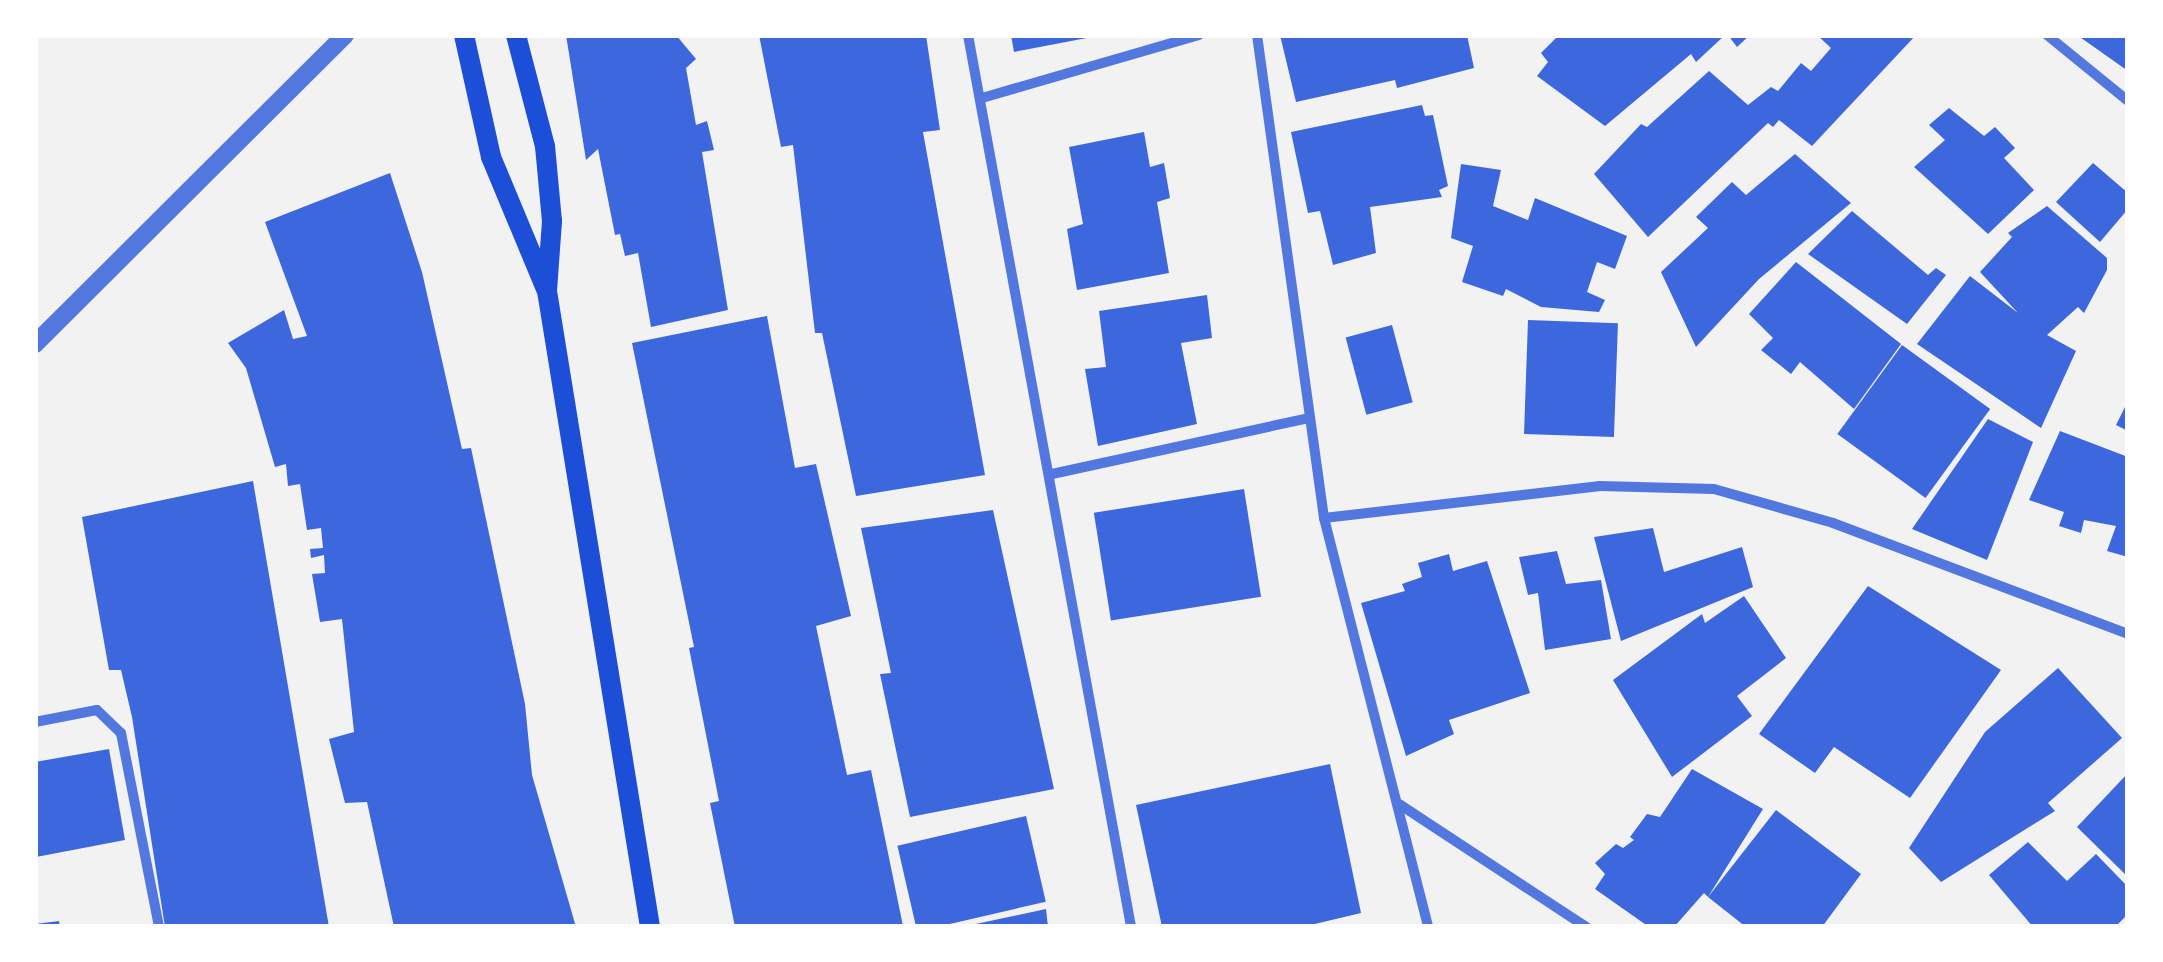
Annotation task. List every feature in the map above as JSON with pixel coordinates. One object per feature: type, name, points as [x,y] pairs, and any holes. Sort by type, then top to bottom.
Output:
[{"type":"main road","points":[[464,35],[491,157],[547,291]]},
{"type":"main road","points":[[516,35],[545,146],[552,221],[547,291],[650,927]]},
{"type":"street","points":[[35,344],[345,35]]},
{"type":"street","points":[[968,35],[1052,474],[1131,927]]},
{"type":"street","points":[[982,98],[1200,35]]},
{"type":"street","points":[[1256,35],[1305,419],[1324,518],[1428,927]]},
{"type":"street","points":[[2047,35],[2128,102]]},
{"type":"street","points":[[1052,474],[1305,419]]},
{"type":"street","points":[[1324,518],[1600,486],[1714,489],[1833,523],[2128,634]]},
{"type":"street","points":[[35,722],[97,710],[120,733],[159,927]]},
{"type":"street","points":[[1399,804],[1586,927]]},
{"type":"building","points":[[566,35],[676,35],[696,59],[686,68],[696,125],[707,121],[714,150],[702,152],[728,310],[651,327],[638,253],[625,256],[620,234],[615,235],[598,149],[586,160]]},
{"type":"building","points":[[759,35],[926,35],[940,130],[923,132],[985,475],[856,496],[822,333],[815,333],[793,145],[781,147]]},
{"type":"building","points":[[1011,35],[1091,35],[1092,37],[1014,52]]},
{"type":"building","points":[[1280,35],[1467,35],[1474,68],[1397,88],[1395,80],[1296,102]]},
{"type":"building","points":[[1559,35],[1725,35],[1696,62],[1691,54],[1605,126],[1537,76],[1548,62],[1541,53]]},
{"type":"building","points":[[1728,35],[1750,35],[1737,47]]},
{"type":"building","points":[[1817,35],[1916,35],[1812,146],[1779,120],[1773,127],[1768,123],[1648,237],[1594,174],[1641,124],[1647,127],[1709,71],[1748,105],[1771,87],[1778,91],[1801,63],[1811,71],[1831,48]]},
{"type":"building","points":[[2077,35],[2128,35],[2128,71]]},
{"type":"building","points":[[1422,105],[1425,116],[1433,115],[1448,186],[1439,190],[1442,197],[1370,207],[1376,253],[1333,265],[1320,211],[1308,213],[1291,132]]},
{"type":"building","points":[[1949,108],[1984,136],[1995,127],[2015,148],[2004,158],[2034,190],[1988,234],[1914,167],[1945,140],[1929,125]]},
{"type":"building","points":[[1144,132],[1150,167],[1164,163],[1170,198],[1157,202],[1169,273],[1077,290],[1067,229],[1083,224],[1069,147]]},
{"type":"building","points":[[1795,154],[1851,203],[1759,279],[1696,347],[1661,272],[1708,228],[1696,217],[1732,182],[1746,195]]},
{"type":"building","points":[[2093,163],[2128,193],[2128,209],[2100,242],[2056,202]]},
{"type":"building","points":[[1461,164],[1501,170],[1493,206],[1528,220],[1535,198],[1627,236],[1615,269],[1597,262],[1587,292],[1605,300],[1599,312],[1541,307],[1506,289],[1503,296],[1462,282],[1473,246],[1451,238]]},
{"type":"building","points":[[390,173],[422,272],[462,449],[471,448],[525,704],[532,775],[576,927],[394,927],[367,802],[345,803],[329,739],[354,732],[342,619],[320,622],[312,574],[325,573],[324,555],[311,558],[310,549],[323,548],[321,528],[307,530],[300,484],[288,486],[286,464],[275,467],[246,368],[228,343],[284,310],[293,339],[307,336],[265,222]]},
{"type":"building","points":[[2047,206],[2107,258],[2107,270],[2084,313],[2078,307],[2047,335],[2076,351],[2041,428],[1917,344],[1970,276],[2018,313],[1980,272],[2012,237],[2008,233]]},
{"type":"building","points":[[1852,211],[1928,275],[1936,268],[1946,275],[1907,324],[1808,254]]},
{"type":"building","points":[[1796,262],[1901,344],[1854,409],[1800,362],[1791,374],[1761,350],[1773,338],[1749,314]]},
{"type":"building","points":[[1207,295],[1212,338],[1181,343],[1197,424],[1098,446],[1085,369],[1106,367],[1099,311]]},
{"type":"building","points":[[767,316],[795,468],[816,464],[851,616],[816,626],[847,775],[871,770],[903,926],[735,927],[710,803],[719,801],[689,648],[694,647],[632,343]]},
{"type":"building","points":[[1528,320],[1618,323],[1614,437],[1524,434]]},
{"type":"building","points":[[1392,325],[1413,402],[1366,415],[1346,337]]},
{"type":"building","points":[[1902,345],[1990,409],[1926,498],[1837,434]]},
{"type":"building","points":[[2128,401],[2128,431],[2116,425]]},
{"type":"building","points":[[1988,419],[2033,442],[1987,560],[1912,529]]},
{"type":"building","points":[[2060,431],[2128,457],[2128,557],[2107,551],[2116,526],[2084,520],[2081,533],[2059,526],[2064,512],[2029,500]]},
{"type":"building","points":[[253,481],[329,927],[165,927],[132,717],[121,670],[109,670],[82,517]]},
{"type":"building","points":[[1244,489],[1261,597],[1111,620],[1094,513]]},
{"type":"building","points":[[993,510],[1054,789],[910,817],[880,674],[891,673],[861,528]]},
{"type":"building","points":[[1653,528],[1664,572],[1742,547],[1753,587],[1621,641],[1594,537]]},
{"type":"building","points":[[1557,551],[1566,584],[1601,580],[1611,639],[1545,650],[1538,593],[1528,595],[1519,557]]},
{"type":"building","points":[[1449,554],[1453,571],[1487,561],[1530,693],[1449,720],[1454,734],[1406,756],[1361,603],[1405,591],[1402,584],[1422,577],[1418,563]]},
{"type":"building","points":[[1868,586],[2001,670],[1910,798],[1834,747],[1815,773],[1759,734]]},
{"type":"building","points":[[1744,596],[1786,658],[1737,696],[1752,716],[1672,777],[1613,680],[1702,614],[1705,623]]},
{"type":"building","points":[[2058,668],[2122,738],[2048,803],[2055,811],[1941,882],[1909,848],[1985,732]]},
{"type":"building","points":[[109,749],[125,840],[36,857],[35,762]]},
{"type":"building","points":[[1330,764],[1361,913],[1302,927],[1162,927],[1136,805]]},
{"type":"building","points":[[1692,769],[1763,809],[1708,897],[1704,893],[1674,927],[1649,927],[1595,889],[1605,874],[1595,863],[1616,844],[1623,848],[1634,840],[1630,837],[1647,814],[1660,817]]},
{"type":"building","points":[[2128,773],[2128,877],[2077,827]]},
{"type":"building","points":[[1776,810],[1861,874],[1822,927],[1746,927],[1708,897]]},
{"type":"building","points":[[1026,816],[1046,902],[936,927],[916,927],[897,846]]},
{"type":"building","points":[[2028,842],[2067,881],[2096,854],[2128,887],[2128,914],[2115,927],[2033,927],[1989,875]]},
{"type":"building","points":[[1046,909],[1048,927],[971,927],[971,925]]},
{"type":"building","points":[[59,921],[60,927],[35,927],[35,924]]}]
